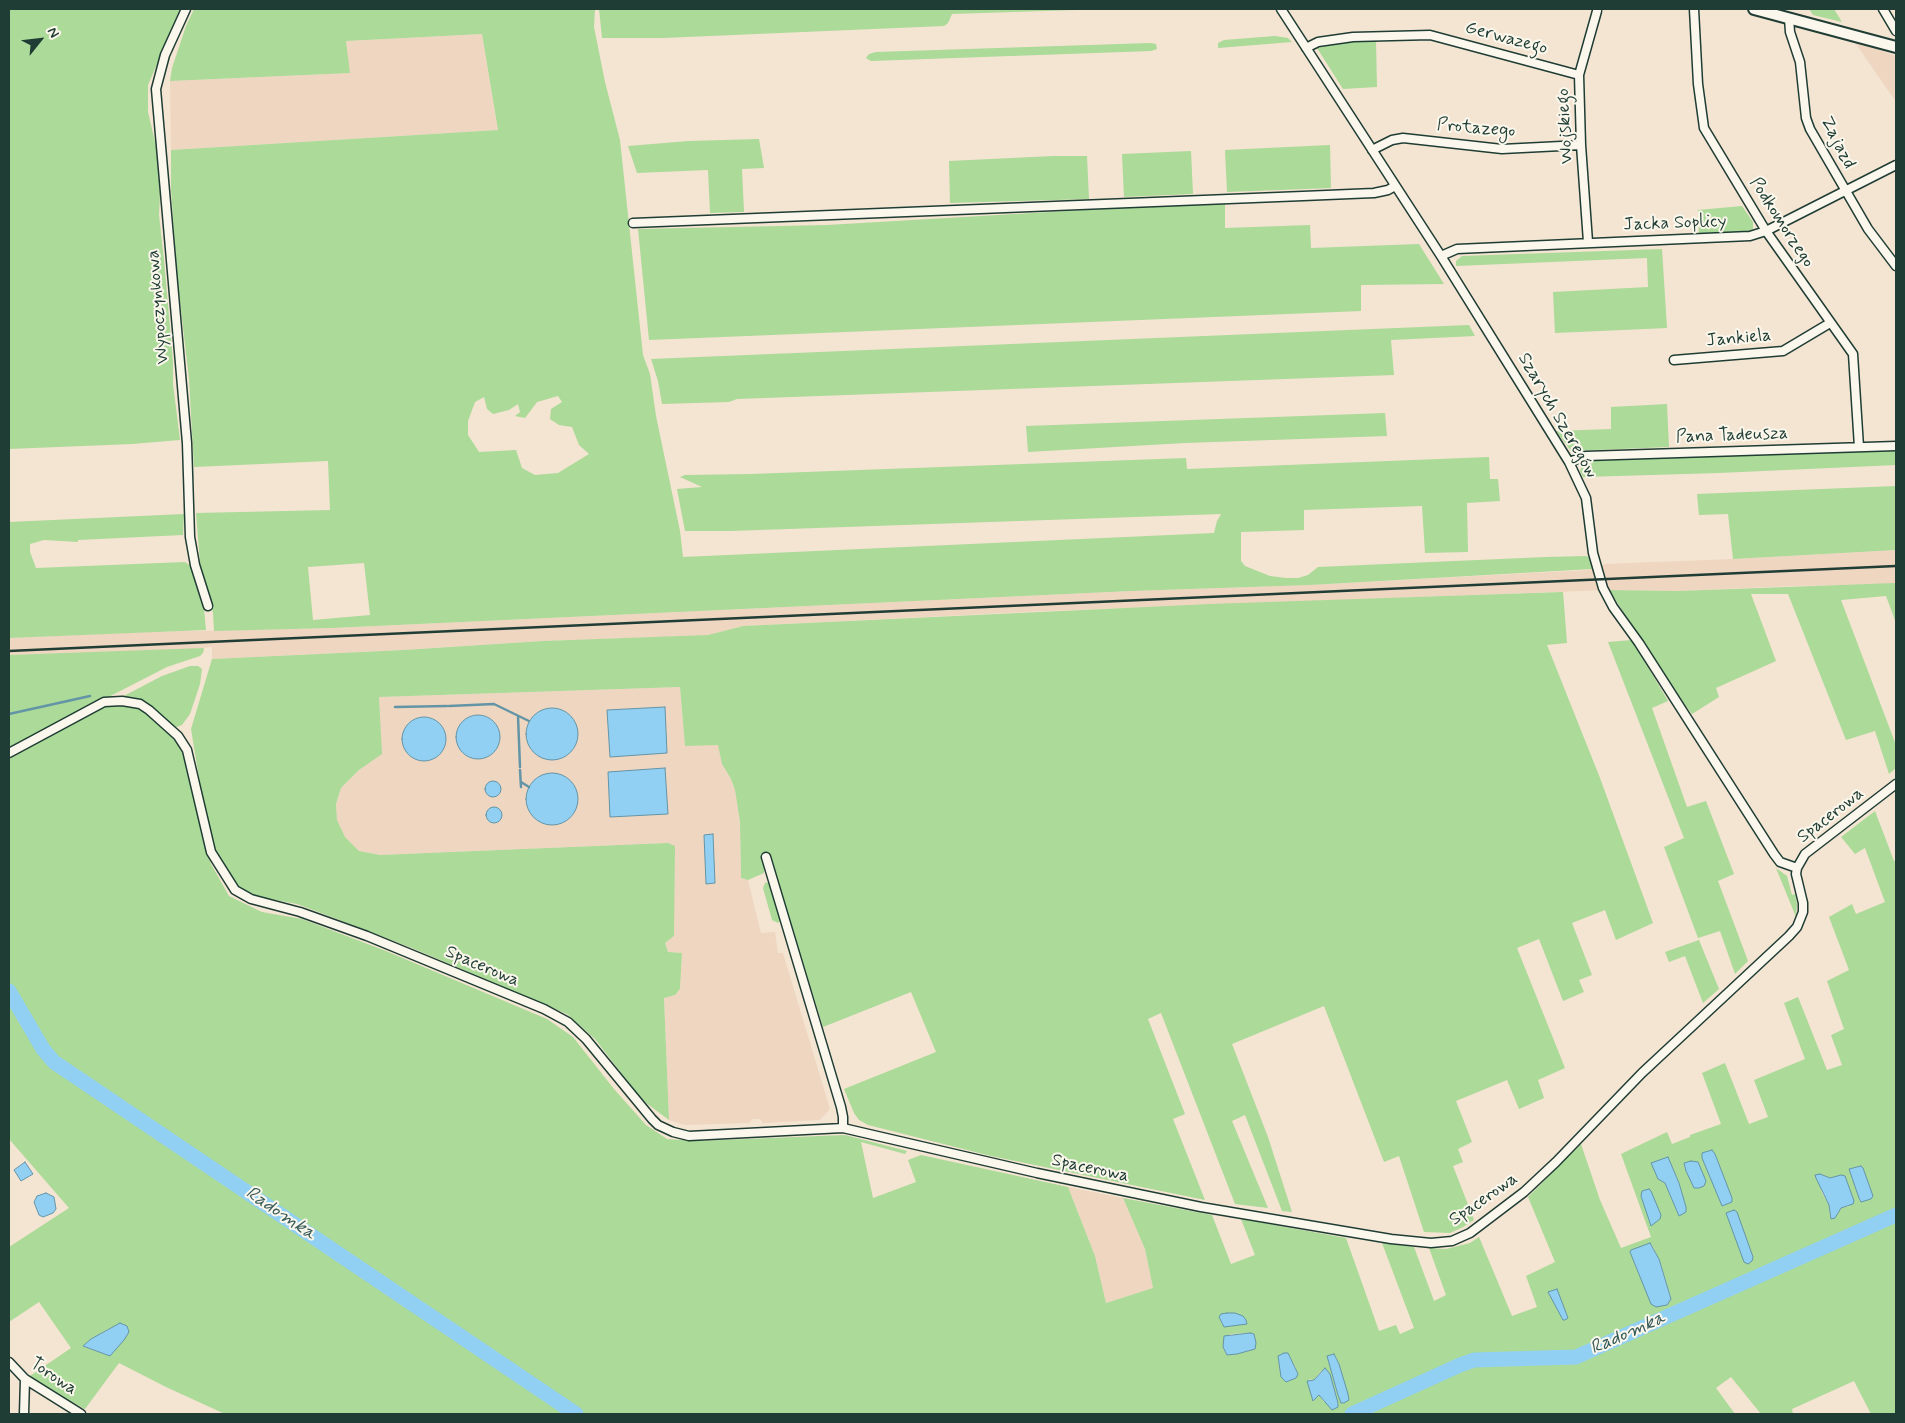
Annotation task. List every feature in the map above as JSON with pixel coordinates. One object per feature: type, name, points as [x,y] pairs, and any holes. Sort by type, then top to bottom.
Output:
[{"type":"street","name":"Wypoczynkowa","points":[[186,9],[165,55],[156,89],[187,443],[190,537],[195,565],[208,606]]},
{"type":"street","name":"Szarych Szeregów","points":[[1281,9],[1441,256],[1569,462],[1586,498],[1593,553],[1603,588],[1613,606],[1639,643],[1774,854],[1780,862],[1797,868]]},
{"type":"street","name":"Podkomorzego","points":[[1694,9],[1698,84],[1704,128],[1766,231],[1853,354],[1859,447]]},
{"type":"street","points":[[1754,9],[1896,47]]},
{"type":"street","points":[[1884,9],[1896,31]]},
{"type":"street","name":"Wojskiego","points":[[1588,242],[1581,146],[1579,75],[1597,11]]},
{"type":"street","name":"Zajazd","points":[[1789,18],[1790,32],[1800,62],[1808,123],[1868,229],[1896,266]]},
{"type":"street","name":"Gerwazego","points":[[1306,48],[1318,42],[1346,37],[1430,35],[1579,75]]},
{"type":"street","name":"Protazego","points":[[1372,150],[1392,140],[1403,138],[1502,149],[1581,146]]},
{"type":"street","name":"Jacka Soplicy","points":[[1441,256],[1457,249],[1750,236],[1766,231],[1845,190],[1895,169]]},
{"type":"street","points":[[633,223],[1374,193],[1395,186]]},
{"type":"street","name":"Jankiela","points":[[1674,360],[1783,351],[1830,323]]},
{"type":"street","name":"Pana Tadeusza","points":[[1569,462],[1586,456],[1896,446]]},
{"type":"street","name":"Spacerowa","points":[[9,752],[104,702],[122,701],[140,704],[178,736],[187,750],[211,852],[225,877],[235,890],[251,899],[300,912],[366,936],[544,1009],[568,1022],[586,1039],[652,1119],[658,1125],[672,1132],[689,1136],[843,1128],[1037,1173],[1201,1208],[1400,1240],[1431,1243],[1452,1241],[1476,1229],[1530,1186],[1631,1083],[1789,936],[1797,927],[1803,912],[1802,899],[1797,884],[1797,868],[1804,854],[1896,784]]},
{"type":"street","points":[[766,857],[844,1117],[843,1128]]},
{"type":"street","name":"Torowa","points":[[9,1362],[25,1379],[81,1414]]},
{"type":"street","points":[[24,1414],[25,1379]]},
{"type":"shaded area","points":[[482,34],[498,130],[171,150],[170,81],[349,73],[346,41]]},
{"type":"shaded area","points":[[1854,41],[1896,56],[1896,102]]},
{"type":"shaded area","points":[[1896,550],[1896,584],[1678,591],[1609,590],[1046,611],[743,626],[708,635],[543,641],[212,659],[212,647],[186,650],[9,655],[9,638],[144,632],[332,628],[1131,591],[1310,585],[1588,570],[1605,564]]},
{"type":"shaded area","points":[[680,687],[685,746],[718,744],[722,764],[735,790],[740,822],[741,878],[748,880],[761,933],[775,932],[778,953],[783,953],[830,1109],[820,1120],[763,1123],[760,1119],[752,1119],[750,1123],[685,1125],[669,1120],[664,997],[675,995],[680,989],[682,953],[668,952],[665,943],[674,936],[674,846],[668,843],[380,855],[359,851],[345,837],[337,820],[336,804],[341,788],[359,770],[381,754],[379,697]]},
{"type":"shaded area","points":[[1068,1187],[1123,1198],[1145,1249],[1153,1288],[1106,1303],[1095,1256]]},
{"type":"green space","points":[[9,9],[181,9],[148,85],[148,112],[156,146],[160,194],[159,215],[173,362],[173,384],[180,440],[9,449]]},
{"type":"green space","points":[[194,9],[595,9],[594,27],[605,82],[620,140],[643,355],[650,374],[656,416],[680,531],[683,557],[1214,533],[1221,514],[685,531],[677,489],[702,487],[680,477],[685,475],[1186,458],[1187,469],[1489,457],[1490,479],[1498,479],[1500,501],[1467,503],[1468,552],[1425,553],[1422,506],[1304,510],[1304,530],[1241,532],[1241,561],[1245,566],[1270,576],[1286,578],[1298,578],[1308,575],[1318,567],[1546,557],[1586,556],[1590,558],[1592,569],[1310,585],[1131,591],[332,628],[214,631],[213,613],[200,563],[196,513],[330,510],[328,461],[194,467],[189,379],[177,275],[171,189],[171,150],[498,130],[482,34],[346,41],[350,73],[170,81],[172,68],[186,26]],"holes":[[[558,396],[562,402],[551,409],[550,419],[559,425],[572,427],[579,445],[589,454],[558,473],[535,475],[522,468],[516,450],[479,452],[468,435],[468,421],[475,402],[484,397],[487,409],[493,414],[509,410],[518,404],[520,412],[515,416],[525,418],[537,402]],[[364,563],[370,615],[313,620],[308,567]]]},
{"type":"green space","points":[[599,9],[1108,9],[952,14],[948,23],[944,26],[663,38],[602,38]]},
{"type":"green space","points":[[1809,9],[1834,9],[1842,22],[1813,15]]},
{"type":"green space","points":[[1275,36],[1288,38],[1292,42],[1218,48],[1218,43],[1224,40]]},
{"type":"green space","points":[[1376,41],[1377,87],[1343,89],[1317,48],[1344,42]]},
{"type":"green space","points":[[1156,44],[1157,49],[1151,51],[871,61],[866,58],[869,54],[876,52]]},
{"type":"green space","points":[[759,139],[764,168],[742,169],[744,212],[710,213],[708,170],[637,173],[628,146],[689,141]]},
{"type":"green space","points":[[1330,145],[1331,188],[1227,192],[1225,150]]},
{"type":"green space","points":[[1191,151],[1193,194],[1124,197],[1122,154]]},
{"type":"green space","points":[[1087,156],[1089,199],[950,203],[949,161]]},
{"type":"green space","points":[[1225,204],[1225,228],[1310,225],[1311,248],[1419,244],[1444,284],[1361,285],[1361,311],[649,340],[638,229],[827,225],[1170,205]]},
{"type":"green space","points":[[1742,206],[1753,222],[1753,229],[1750,233],[1699,233],[1698,210]]},
{"type":"green space","points":[[1662,249],[1667,328],[1555,333],[1553,292],[1648,287],[1647,258],[1456,266],[1456,261],[1462,256]]},
{"type":"green space","points":[[1469,325],[1475,336],[1391,340],[1394,375],[737,399],[729,402],[662,404],[658,381],[651,359]]},
{"type":"green space","points":[[1667,404],[1669,447],[1571,451],[1556,431],[1611,429],[1611,407]]},
{"type":"green space","points":[[1385,413],[1387,436],[1185,443],[1028,452],[1026,426]]},
{"type":"green space","points":[[1896,450],[1896,465],[1583,477],[1580,471],[1583,464],[1587,461]]},
{"type":"green space","points":[[1896,486],[1896,550],[1733,559],[1728,514],[1699,515],[1697,494]]},
{"type":"green space","points":[[184,514],[183,535],[78,540],[78,542],[44,540],[30,544],[30,552],[36,568],[185,562],[191,566],[198,586],[204,608],[206,630],[9,638],[9,522]]},
{"type":"green space","points":[[1895,583],[1896,623],[1886,596],[1841,600],[1896,745],[1896,768],[1889,774],[1875,731],[1846,740],[1788,594],[1751,594],[1776,661],[1716,688],[1719,697],[1692,714],[1674,690],[1609,590],[1678,591]]},
{"type":"green space","points":[[1563,592],[1567,643],[1547,645],[1600,778],[1653,923],[1616,940],[1605,910],[1572,923],[1592,975],[1579,980],[1584,992],[1563,1001],[1539,939],[1517,948],[1565,1068],[1538,1080],[1544,1098],[1519,1109],[1507,1080],[1456,1101],[1472,1142],[1458,1149],[1463,1162],[1453,1166],[1474,1220],[1450,1233],[1424,1232],[1399,1156],[1384,1162],[1324,1006],[1232,1044],[1268,1137],[1292,1212],[1282,1211],[1245,1115],[1232,1121],[1268,1208],[1235,1204],[1161,1013],[1148,1019],[1185,1114],[1173,1119],[1205,1200],[991,1156],[868,1125],[859,1120],[844,1089],[936,1052],[911,992],[823,1027],[771,859],[764,856],[764,873],[748,880],[741,878],[740,822],[735,790],[722,764],[718,745],[685,746],[680,687],[379,697],[382,754],[359,770],[341,788],[336,804],[337,820],[345,837],[359,851],[380,855],[668,843],[675,846],[674,936],[665,943],[668,952],[682,953],[680,989],[675,995],[664,998],[669,1120],[642,1100],[595,1039],[567,1014],[412,948],[329,916],[297,904],[260,897],[240,890],[231,882],[214,851],[206,820],[191,729],[212,659],[543,641],[708,635],[743,626],[1210,604]]},
{"type":"green space","points":[[1632,640],[1668,701],[1652,708],[1687,807],[1706,801],[1734,874],[1718,881],[1748,961],[1735,974],[1720,931],[1698,938],[1664,847],[1684,838],[1608,642]]},
{"type":"green space","points":[[204,648],[200,656],[167,667],[9,748],[9,655]]},
{"type":"green space","points":[[190,666],[198,666],[202,669],[200,684],[190,714],[182,725],[173,726],[152,707],[142,702],[133,699],[118,699],[162,676]]},
{"type":"green space","points":[[133,704],[145,710],[183,745],[198,803],[203,841],[211,864],[229,896],[262,912],[302,919],[386,951],[547,1019],[573,1037],[614,1089],[646,1125],[667,1139],[696,1141],[845,1135],[907,1151],[905,1154],[861,1142],[873,1198],[916,1182],[908,1160],[921,1155],[1068,1187],[1095,1256],[1106,1303],[1153,1288],[1145,1249],[1123,1198],[1212,1215],[1231,1264],[1255,1255],[1241,1219],[1346,1238],[1379,1331],[1396,1325],[1400,1334],[1414,1328],[1382,1243],[1414,1247],[1434,1301],[1446,1295],[1429,1248],[1446,1249],[1470,1243],[1479,1237],[1512,1316],[1537,1307],[1526,1276],[1555,1262],[1528,1197],[1581,1144],[1600,1200],[1621,1248],[1651,1237],[1621,1154],[1667,1132],[1672,1144],[1690,1137],[1690,1135],[1721,1124],[1702,1073],[1725,1063],[1749,1124],[1768,1117],[1754,1080],[1805,1059],[1784,1003],[1798,997],[1827,1070],[1842,1065],[1831,1035],[1844,1029],[1827,981],[1849,970],[1829,917],[1852,904],[1856,914],[1885,902],[1865,848],[1855,854],[1841,837],[1875,811],[1894,861],[1896,860],[1896,1414],[1871,1414],[1854,1381],[1792,1409],[1793,1414],[1761,1414],[1731,1377],[1716,1388],[1735,1414],[225,1414],[119,1363],[85,1409],[45,1388],[30,1376],[71,1348],[39,1302],[9,1322],[9,1247],[69,1208],[9,1139],[9,759],[102,707]],"holes":[[[1715,1154],[1732,1202],[1722,1206]],[[1861,1166],[1860,1201],[1850,1169]],[[1820,1174],[1830,1178],[1834,1177],[1850,1206],[1841,1208],[1835,1218],[1830,1216],[1829,1205],[1822,1193],[1819,1182]],[[1676,1175],[1686,1207],[1679,1216],[1665,1183]],[[1652,1245],[1659,1259],[1671,1298],[1640,1276],[1630,1252]],[[110,1328],[110,1356],[83,1346],[91,1339]],[[1230,1334],[1254,1334],[1255,1349],[1227,1355]],[[1287,1353],[1296,1368],[1296,1378],[1286,1382],[1281,1377],[1278,1357]],[[1328,1356],[1336,1357],[1342,1376],[1338,1395]],[[1321,1371],[1331,1381],[1335,1391],[1324,1402],[1309,1379],[1314,1380]]]},
{"type":"green space","points":[[1776,868],[1787,876],[1792,895],[1795,894],[1797,904],[1796,917]]},
{"type":"green space","points":[[769,882],[781,917],[778,923],[772,920],[763,888],[765,883]]},
{"type":"green space","points":[[1699,940],[1719,989],[1703,1003],[1685,956],[1669,962],[1665,952]]},
{"type":"water","points":[[665,707],[667,753],[610,757],[607,710]]},
{"type":"water","points":[[552,708],[566,712],[574,720],[578,734],[574,748],[566,756],[552,760],[538,756],[530,748],[526,734],[530,720],[538,712]]},
{"type":"water","points":[[482,715],[494,721],[499,728],[499,746],[494,753],[487,758],[474,759],[466,756],[459,749],[456,733],[459,725],[466,718]]},
{"type":"water","points":[[420,717],[428,717],[440,723],[446,739],[440,755],[428,761],[420,761],[408,755],[402,743],[402,735],[408,723]]},
{"type":"water","points":[[665,768],[668,814],[610,817],[608,772]]},
{"type":"water","points":[[547,773],[557,773],[566,777],[574,785],[578,799],[574,813],[566,821],[557,825],[547,825],[538,821],[530,813],[526,804],[526,794],[530,785],[538,777]]},
{"type":"water","points":[[493,781],[501,789],[493,797],[485,789]]},
{"type":"water","points":[[494,807],[502,815],[494,823],[486,815]]},
{"type":"water","points":[[713,834],[715,883],[706,884],[704,835]]},
{"type":"water","points":[[1712,1150],[1732,1198],[1732,1202],[1722,1206],[1702,1158],[1702,1153]]},
{"type":"water","points":[[1668,1157],[1679,1183],[1686,1207],[1686,1212],[1679,1216],[1665,1183],[1658,1179],[1651,1163]]},
{"type":"water","points":[[25,1162],[33,1174],[21,1181],[14,1170]]},
{"type":"water","points":[[1698,1162],[1706,1181],[1704,1186],[1694,1188],[1684,1163]]},
{"type":"water","points":[[1861,1166],[1873,1196],[1871,1199],[1861,1202],[1849,1169]]},
{"type":"water","points":[[1820,1174],[1830,1178],[1841,1175],[1845,1176],[1854,1201],[1853,1204],[1841,1208],[1835,1218],[1831,1219],[1829,1205],[1815,1175]]},
{"type":"water","points":[[1649,1189],[1661,1215],[1660,1219],[1651,1226],[1641,1196],[1642,1191]]},
{"type":"water","points":[[46,1193],[54,1197],[56,1209],[53,1213],[43,1217],[39,1215],[34,1202],[37,1196]]},
{"type":"water","points":[[1734,1210],[1737,1212],[1753,1257],[1752,1261],[1748,1264],[1744,1262],[1726,1213]]},
{"type":"water","points":[[1650,1243],[1659,1259],[1671,1299],[1667,1305],[1656,1307],[1651,1304],[1630,1252]]},
{"type":"water","points":[[1557,1289],[1568,1318],[1565,1320],[1563,1320],[1548,1292]]},
{"type":"water","points":[[1227,1313],[1243,1316],[1247,1324],[1224,1327],[1219,1317],[1221,1314]]},
{"type":"water","points":[[120,1323],[127,1326],[129,1332],[110,1356],[83,1346],[91,1339]]},
{"type":"water","points":[[1254,1334],[1255,1349],[1227,1355],[1223,1347],[1224,1336]]},
{"type":"water","points":[[1288,1353],[1298,1374],[1296,1378],[1286,1382],[1281,1377],[1278,1356]]},
{"type":"water","points":[[1334,1354],[1348,1394],[1349,1400],[1344,1403],[1341,1403],[1338,1395],[1327,1356]]},
{"type":"water","points":[[1325,1368],[1330,1374],[1338,1403],[1338,1407],[1332,1410],[1319,1395],[1313,1401],[1307,1381],[1314,1380]]},
{"type":"waterway","points":[[9,714],[90,696]]},
{"type":"waterway","points":[[449,706],[494,704],[529,721]]},
{"type":"waterway","points":[[395,707],[447,706]]},
{"type":"waterway","points":[[518,716],[520,767]]},
{"type":"waterway","points":[[520,770],[521,787]]},
{"type":"waterway","points":[[521,782],[529,787]]},
{"type":"waterway","name":"Radomka","points":[[9,991],[43,1049],[54,1062],[576,1414]]},
{"type":"waterway","name":"Radomka","points":[[1352,1414],[1474,1360],[1576,1357],[1896,1215]]},
{"type":"railway","points":[[9,651],[1896,566]]}]
